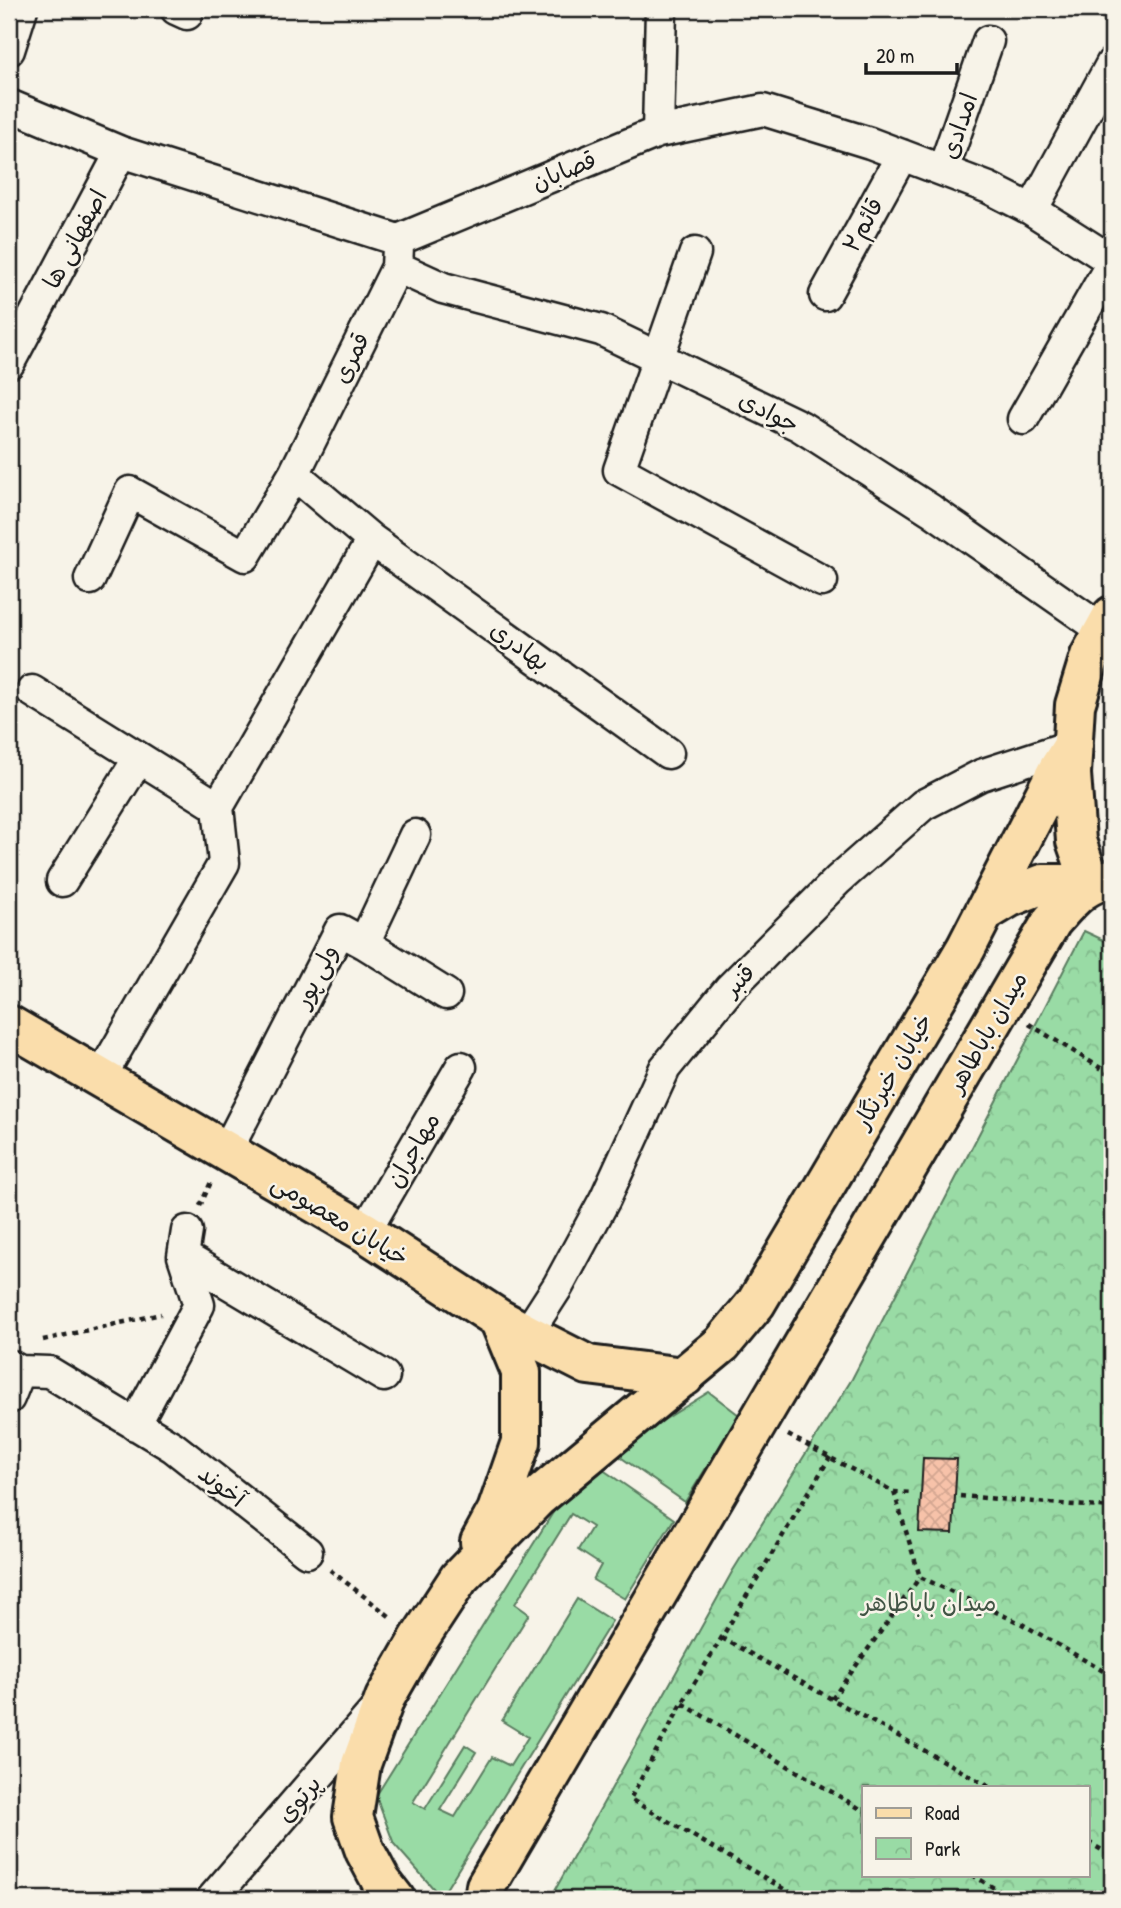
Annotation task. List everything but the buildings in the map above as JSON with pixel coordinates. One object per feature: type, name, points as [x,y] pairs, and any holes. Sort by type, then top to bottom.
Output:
[{"type":"main road","name":"خیابان خبرنگار","points":[[1102,881],[1076,841],[1071,774],[1074,705],[1090,656],[1108,624]]},
{"type":"main road","name":"خیابان خبرنگار","points":[[459,1578],[537,1498],[722,1344],[755,1303],[966,948],[1073,745]]},
{"type":"main road","points":[[985,912],[1010,897],[1044,884],[1102,881]]},
{"type":"main road","name":"میدان باباطاهر","points":[[484,1899],[486,1886],[1052,921],[1077,894],[1102,881]]},
{"type":"main road","name":"خیابان معصومی","points":[[9,1025],[365,1232],[513,1326],[589,1365],[684,1377]]},
{"type":"main road","points":[[395,1899],[381,1881],[365,1851],[353,1817],[361,1765],[385,1698],[497,1511],[520,1442],[521,1372],[513,1326]]},
{"type":"street","points":[[9,50],[22,9]]},
{"type":"street","points":[[659,132],[661,9]]},
{"type":"street","name":"امدادی","points":[[943,170],[988,41]]},
{"type":"street","points":[[1032,210],[1112,63]]},
{"type":"street","points":[[9,105],[121,152],[397,253]]},
{"type":"street","name":"قصابان","points":[[397,253],[659,132],[763,110],[902,155],[989,188],[1032,210],[1112,262]]},
{"type":"street","name":"اصفهانی ها","points":[[9,363],[121,152]]},
{"type":"street","name":"قائم۲","points":[[825,295],[902,155]]},
{"type":"street","name":"جوادی","points":[[397,253],[443,288],[601,330],[800,426],[1108,624]]},
{"type":"street","name":"قمری","points":[[90,579],[130,492],[245,556],[294,474],[397,253]]},
{"type":"street","points":[[695,254],[619,470],[822,581]]},
{"type":"street","points":[[1023,419],[1112,262]]},
{"type":"street","name":"بهادری","points":[[294,474],[372,540],[668,752]]},
{"type":"street","points":[[100,1078],[224,863],[218,807],[372,540]]},
{"type":"street","points":[[32,691],[218,807]]},
{"type":"street","name":"قنبر","points":[[513,1326],[558,1286],[605,1199],[665,1068],[730,988],[838,880],[923,804],[981,775],[1073,745]]},
{"type":"street","points":[[62,881],[139,758]]},
{"type":"street","name":"ولی پور","points":[[226,1152],[340,930],[364,943],[415,835]]},
{"type":"street","points":[[364,943],[446,994]]},
{"type":"street","name":"مهاجران","points":[[365,1232],[461,1067]]},
{"type":"street","points":[[135,1424],[199,1305],[185,1244]]},
{"type":"street","points":[[185,1244],[384,1376]]},
{"type":"street","points":[[9,1398],[15,1368]]},
{"type":"street","name":"آخوند","points":[[15,1368],[49,1372],[173,1447],[307,1552]]},
{"type":"street","name":"پرتوی","points":[[212,1899],[385,1698]]},
{"type":"path","points":[[1002,1007],[1112,1075]]},
{"type":"path","points":[[185,1244],[226,1152]]},
{"type":"path","points":[[35,1342],[199,1305]]},
{"type":"path","points":[[758,1423],[771,1426],[894,1492],[914,1493]]},
{"type":"path","points":[[801,1899],[629,1798],[830,1457]]},
{"type":"path","points":[[894,1492],[920,1577],[1022,1624],[1112,1676]]},
{"type":"path","points":[[960,1496],[1112,1508]]},
{"type":"path","points":[[307,1552],[419,1639]]},
{"type":"path","points":[[832,1699],[920,1577]]},
{"type":"path","points":[[722,1638],[988,1786]]},
{"type":"path","points":[[683,1704],[862,1810]]},
{"type":"path","points":[[1090,1843],[1112,1856]]},
{"type":"path","points":[[974,1876],[1013,1899]]},
{"type":"green space","name":"میدان باباطاهر","points":[[1084,931],[1112,944],[1112,1899],[550,1899],[732,1572],[852,1379]]},
{"type":"green space","points":[[709,1392],[739,1415],[685,1502],[616,1454],[599,1467],[674,1519],[625,1599],[593,1580],[601,1565],[578,1550],[592,1527],[571,1514],[515,1604],[529,1614],[413,1802],[425,1809],[465,1745],[476,1752],[440,1810],[455,1817],[492,1757],[510,1766],[528,1737],[502,1721],[577,1599],[612,1621],[441,1897],[394,1844],[376,1796],[577,1474]]}]
